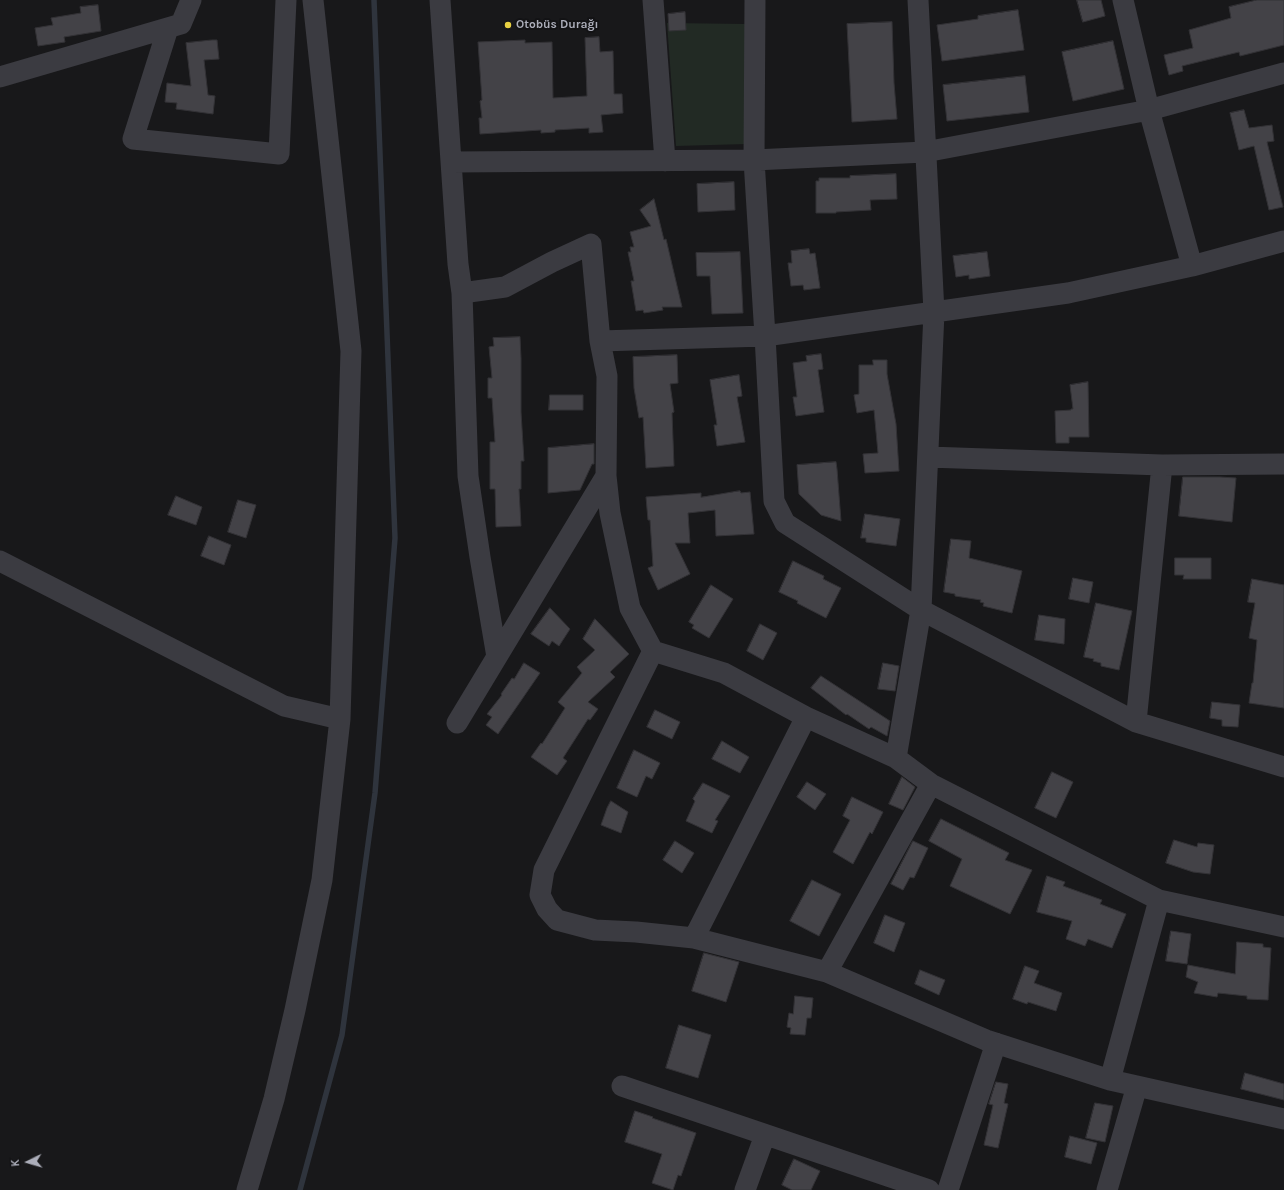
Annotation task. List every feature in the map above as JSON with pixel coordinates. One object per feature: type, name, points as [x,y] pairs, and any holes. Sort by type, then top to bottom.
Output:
[{"type":"street","points":[[0,77],[181,24],[190,0]]},
{"type":"street","points":[[168,28],[133,139],[279,154],[286,0]]},
{"type":"street","points":[[247,1190],[276,1091],[295,1010],[322,880],[340,719],[351,352],[313,0]]},
{"type":"street","points":[[440,0],[458,264],[462,293],[468,476],[497,657]]},
{"type":"street","points":[[653,0],[664,161]]},
{"type":"street","points":[[755,0],[754,160],[774,501],[785,523],[921,610],[1136,722],[1284,767]]},
{"type":"street","points":[[896,758],[921,610],[934,312],[918,0]]},
{"type":"street","points":[[1123,0],[1150,110],[1192,266]]},
{"type":"street","points":[[451,162],[754,160],[925,152],[1150,110],[1284,72]]},
{"type":"street","points":[[600,340],[765,336],[1068,293],[1192,266],[1284,241]]},
{"type":"street","points":[[462,293],[505,288],[552,262],[590,244],[600,340],[606,376],[606,476],[610,513],[630,608],[653,651],[724,673],[806,717],[896,758],[931,784],[1159,900],[1284,927]]},
{"type":"street","points":[[928,457],[1162,465],[1284,464]]},
{"type":"street","points":[[1136,722],[1162,465]]},
{"type":"street","points":[[457,723],[606,476]]},
{"type":"street","points":[[0,561],[284,706],[340,719]]},
{"type":"street","points":[[653,651],[544,870],[540,895],[547,909],[557,920],[595,930],[636,932],[694,938],[827,972],[996,1043],[1110,1080],[1284,1119]]},
{"type":"street","points":[[694,938],[806,717]]},
{"type":"street","points":[[827,972],[931,784]]},
{"type":"street","points":[[1110,1080],[1159,900]]},
{"type":"street","points":[[948,1190],[996,1043]]},
{"type":"street","points":[[622,1086],[929,1190]]},
{"type":"street","points":[[1107,1190],[1137,1086]]},
{"type":"street","points":[[745,1190],[765,1135]]},
{"type":"shaded area","points":[[667,23],[746,24],[747,144],[676,146]]},
{"type":"building","points":[[1077,0],[1101,0],[1105,16],[1083,22]]},
{"type":"building","points":[[1257,0],[1284,0],[1284,45],[1240,56],[1239,52],[1182,66],[1183,71],[1169,75],[1164,55],[1193,48],[1189,30],[1231,18],[1229,7]]},
{"type":"building","points":[[98,5],[101,31],[64,37],[65,42],[38,46],[35,28],[53,25],[51,18],[81,13],[80,7]]},
{"type":"building","points":[[1018,10],[1024,50],[942,61],[937,25],[978,19],[978,16]]},
{"type":"building","points":[[685,12],[686,30],[669,31],[668,14]]},
{"type":"building","points":[[892,22],[897,119],[852,122],[847,24]]},
{"type":"building","points":[[599,37],[600,52],[613,51],[614,94],[622,94],[623,113],[601,115],[603,132],[589,133],[589,128],[555,130],[555,132],[541,133],[541,130],[480,134],[479,118],[482,118],[480,101],[482,100],[478,42],[525,40],[525,43],[552,42],[553,98],[587,96],[585,38]]},
{"type":"building","points":[[217,40],[219,59],[204,60],[208,95],[215,96],[213,114],[176,109],[177,103],[165,102],[167,83],[191,86],[186,43]]},
{"type":"building","points":[[1113,41],[1124,89],[1073,101],[1062,52]]},
{"type":"building","points":[[1025,76],[1029,112],[947,121],[943,85]]},
{"type":"building","points":[[1244,110],[1249,128],[1272,125],[1274,141],[1267,142],[1283,207],[1269,210],[1254,146],[1239,150],[1230,113]]},
{"type":"building","points":[[896,174],[897,199],[870,200],[871,210],[816,213],[816,181],[819,181],[819,178],[850,178],[850,176]]},
{"type":"building","points":[[734,182],[735,210],[698,212],[697,184]]},
{"type":"building","points":[[654,199],[664,240],[666,239],[682,307],[662,307],[663,310],[644,313],[643,310],[636,311],[631,281],[634,281],[628,252],[631,252],[630,247],[634,247],[630,232],[651,226],[640,210]]},
{"type":"building","points":[[809,249],[810,254],[815,253],[820,288],[804,290],[803,285],[791,286],[788,263],[792,263],[791,251]]},
{"type":"building","points":[[740,252],[743,313],[712,314],[710,276],[697,276],[696,253]]},
{"type":"building","points":[[987,252],[990,276],[969,279],[969,275],[956,277],[953,256]]},
{"type":"building","points":[[520,337],[521,412],[524,461],[521,461],[521,489],[519,489],[521,526],[496,527],[495,489],[490,489],[490,442],[495,442],[492,398],[488,398],[488,378],[492,378],[489,347],[494,346],[493,338]]},
{"type":"building","points":[[821,354],[823,369],[818,370],[824,412],[796,416],[793,397],[797,397],[793,363],[807,361],[806,356]]},
{"type":"building","points":[[677,355],[678,383],[670,384],[674,412],[672,413],[674,466],[646,468],[643,417],[639,418],[634,388],[633,357]]},
{"type":"building","points":[[873,360],[887,360],[887,374],[896,424],[899,471],[865,473],[863,454],[878,453],[874,410],[857,413],[854,395],[859,394],[859,365],[873,365]]},
{"type":"building","points":[[739,375],[742,396],[737,397],[745,442],[717,446],[714,425],[717,425],[710,380]]},
{"type":"building","points":[[1088,382],[1089,437],[1069,437],[1069,443],[1056,443],[1055,411],[1073,409],[1070,385]]},
{"type":"building","points":[[550,395],[583,395],[583,410],[549,410]]},
{"type":"building","points":[[594,444],[594,464],[592,464],[580,490],[548,493],[548,448]]},
{"type":"building","points":[[836,462],[841,521],[821,515],[799,494],[797,465]]},
{"type":"building","points":[[1183,477],[1236,478],[1232,522],[1179,516]]},
{"type":"building","points":[[740,491],[741,493],[750,492],[754,534],[716,536],[715,510],[688,513],[690,543],[675,543],[690,574],[658,590],[648,568],[653,566],[650,520],[648,520],[646,497],[701,493],[701,497]]},
{"type":"building","points":[[176,496],[202,507],[196,525],[168,515]]},
{"type":"building","points":[[238,500],[256,505],[246,538],[228,532]]},
{"type":"building","points":[[865,514],[900,519],[896,546],[866,542],[866,538],[861,538]]},
{"type":"building","points":[[209,536],[231,545],[224,565],[201,556]]},
{"type":"building","points":[[951,539],[971,541],[969,558],[1022,571],[1012,613],[983,606],[984,603],[980,602],[981,600],[955,596],[955,594],[944,592]]},
{"type":"building","points":[[1175,558],[1211,558],[1211,579],[1183,579],[1184,575],[1175,575]]},
{"type":"building","points":[[793,561],[824,576],[823,579],[841,588],[826,618],[797,603],[798,601],[779,592]]},
{"type":"building","points":[[1073,578],[1093,582],[1089,603],[1069,599]]},
{"type":"building","points":[[1252,579],[1284,585],[1284,708],[1249,703],[1253,683],[1257,640],[1249,638],[1255,603],[1248,602]]},
{"type":"building","points":[[711,585],[733,599],[709,638],[692,628],[694,625],[689,622]]},
{"type":"building","points":[[1096,603],[1132,611],[1119,670],[1101,666],[1101,663],[1093,661],[1094,659],[1084,657]]},
{"type":"building","points":[[550,608],[570,629],[559,646],[552,641],[549,646],[531,634]]},
{"type":"building","points":[[1039,615],[1065,619],[1064,644],[1035,640]]},
{"type":"building","points":[[595,619],[629,654],[610,672],[615,677],[588,702],[598,709],[590,720],[588,719],[563,758],[567,761],[557,775],[531,757],[541,743],[542,744],[565,708],[558,702],[582,673],[577,667],[595,650],[583,639]]},
{"type":"building","points":[[760,624],[777,633],[763,660],[747,651]]},
{"type":"building","points":[[524,663],[540,673],[498,734],[486,725],[492,717],[487,714],[502,695],[501,694],[512,678],[514,679]]},
{"type":"building","points":[[883,663],[899,666],[895,691],[878,689]]},
{"type":"building","points":[[821,676],[890,721],[887,736],[871,727],[869,729],[847,714],[846,715],[811,688]]},
{"type":"building","points":[[1212,702],[1240,705],[1238,727],[1222,726],[1222,720],[1210,718]]},
{"type":"building","points":[[655,710],[680,722],[672,739],[647,727]]},
{"type":"building","points":[[722,741],[749,757],[740,773],[712,759]]},
{"type":"building","points":[[634,750],[660,763],[652,779],[646,776],[637,797],[617,788]]},
{"type":"building","points":[[1052,772],[1073,782],[1056,818],[1035,808]]},
{"type":"building","points":[[902,777],[915,787],[903,810],[889,804]]},
{"type":"building","points":[[807,782],[826,794],[815,810],[797,797]]},
{"type":"building","points":[[703,783],[730,796],[715,820],[718,821],[712,833],[686,821],[695,801],[693,799]]},
{"type":"building","points":[[852,797],[883,812],[872,834],[870,832],[853,864],[833,852],[850,820],[843,816]]},
{"type":"building","points":[[611,801],[628,812],[621,833],[601,825]]},
{"type":"building","points":[[941,819],[1009,853],[1005,860],[1032,870],[1010,914],[950,886],[962,859],[929,841]]},
{"type":"building","points":[[1174,840],[1197,847],[1198,843],[1214,845],[1210,874],[1193,872],[1166,863]]},
{"type":"building","points":[[675,841],[694,853],[682,873],[663,860]]},
{"type":"building","points":[[913,841],[928,848],[914,878],[910,877],[903,890],[891,884]]},
{"type":"building","points":[[1047,876],[1065,882],[1063,886],[1102,900],[1100,904],[1126,914],[1112,948],[1088,939],[1085,946],[1066,939],[1072,921],[1037,912]]},
{"type":"building","points":[[812,880],[841,894],[819,936],[790,921]]},
{"type":"building","points":[[885,915],[905,923],[894,952],[874,943]]},
{"type":"building","points":[[1171,931],[1191,934],[1187,964],[1166,961]]},
{"type":"building","points":[[1237,942],[1263,944],[1263,947],[1271,948],[1268,1000],[1247,999],[1247,996],[1218,993],[1217,997],[1194,993],[1198,982],[1186,977],[1188,965],[1235,974]]},
{"type":"building","points":[[704,953],[739,962],[726,1002],[692,991]]},
{"type":"building","points":[[1025,966],[1039,971],[1034,983],[1062,993],[1056,1011],[1013,999]]},
{"type":"building","points":[[920,970],[945,980],[939,995],[915,984]]},
{"type":"building","points":[[795,996],[813,998],[811,1018],[807,1018],[805,1035],[790,1034],[791,1028],[787,1027],[789,1013],[793,1014]]},
{"type":"building","points":[[679,1025],[711,1035],[698,1078],[666,1068]]},
{"type":"building","points":[[1245,1073],[1284,1084],[1284,1100],[1241,1089]]},
{"type":"building","points":[[996,1082],[1008,1084],[1004,1103],[1008,1104],[998,1148],[984,1145],[993,1105],[989,1104]]},
{"type":"building","points":[[1095,1103],[1113,1106],[1105,1142],[1086,1138]]},
{"type":"building","points":[[635,1111],[696,1133],[681,1176],[678,1175],[673,1190],[652,1183],[662,1154],[625,1142]]},
{"type":"building","points":[[1070,1136],[1097,1143],[1091,1164],[1065,1157]]},
{"type":"building","points":[[794,1159],[820,1171],[811,1190],[792,1190],[782,1185]]},
{"type":"waterway","points":[[300,1190],[342,1035],[375,793],[395,538],[374,0]]},
{"type":"place","name":"Otobüs Durağı","points":[[508,25]]}]
